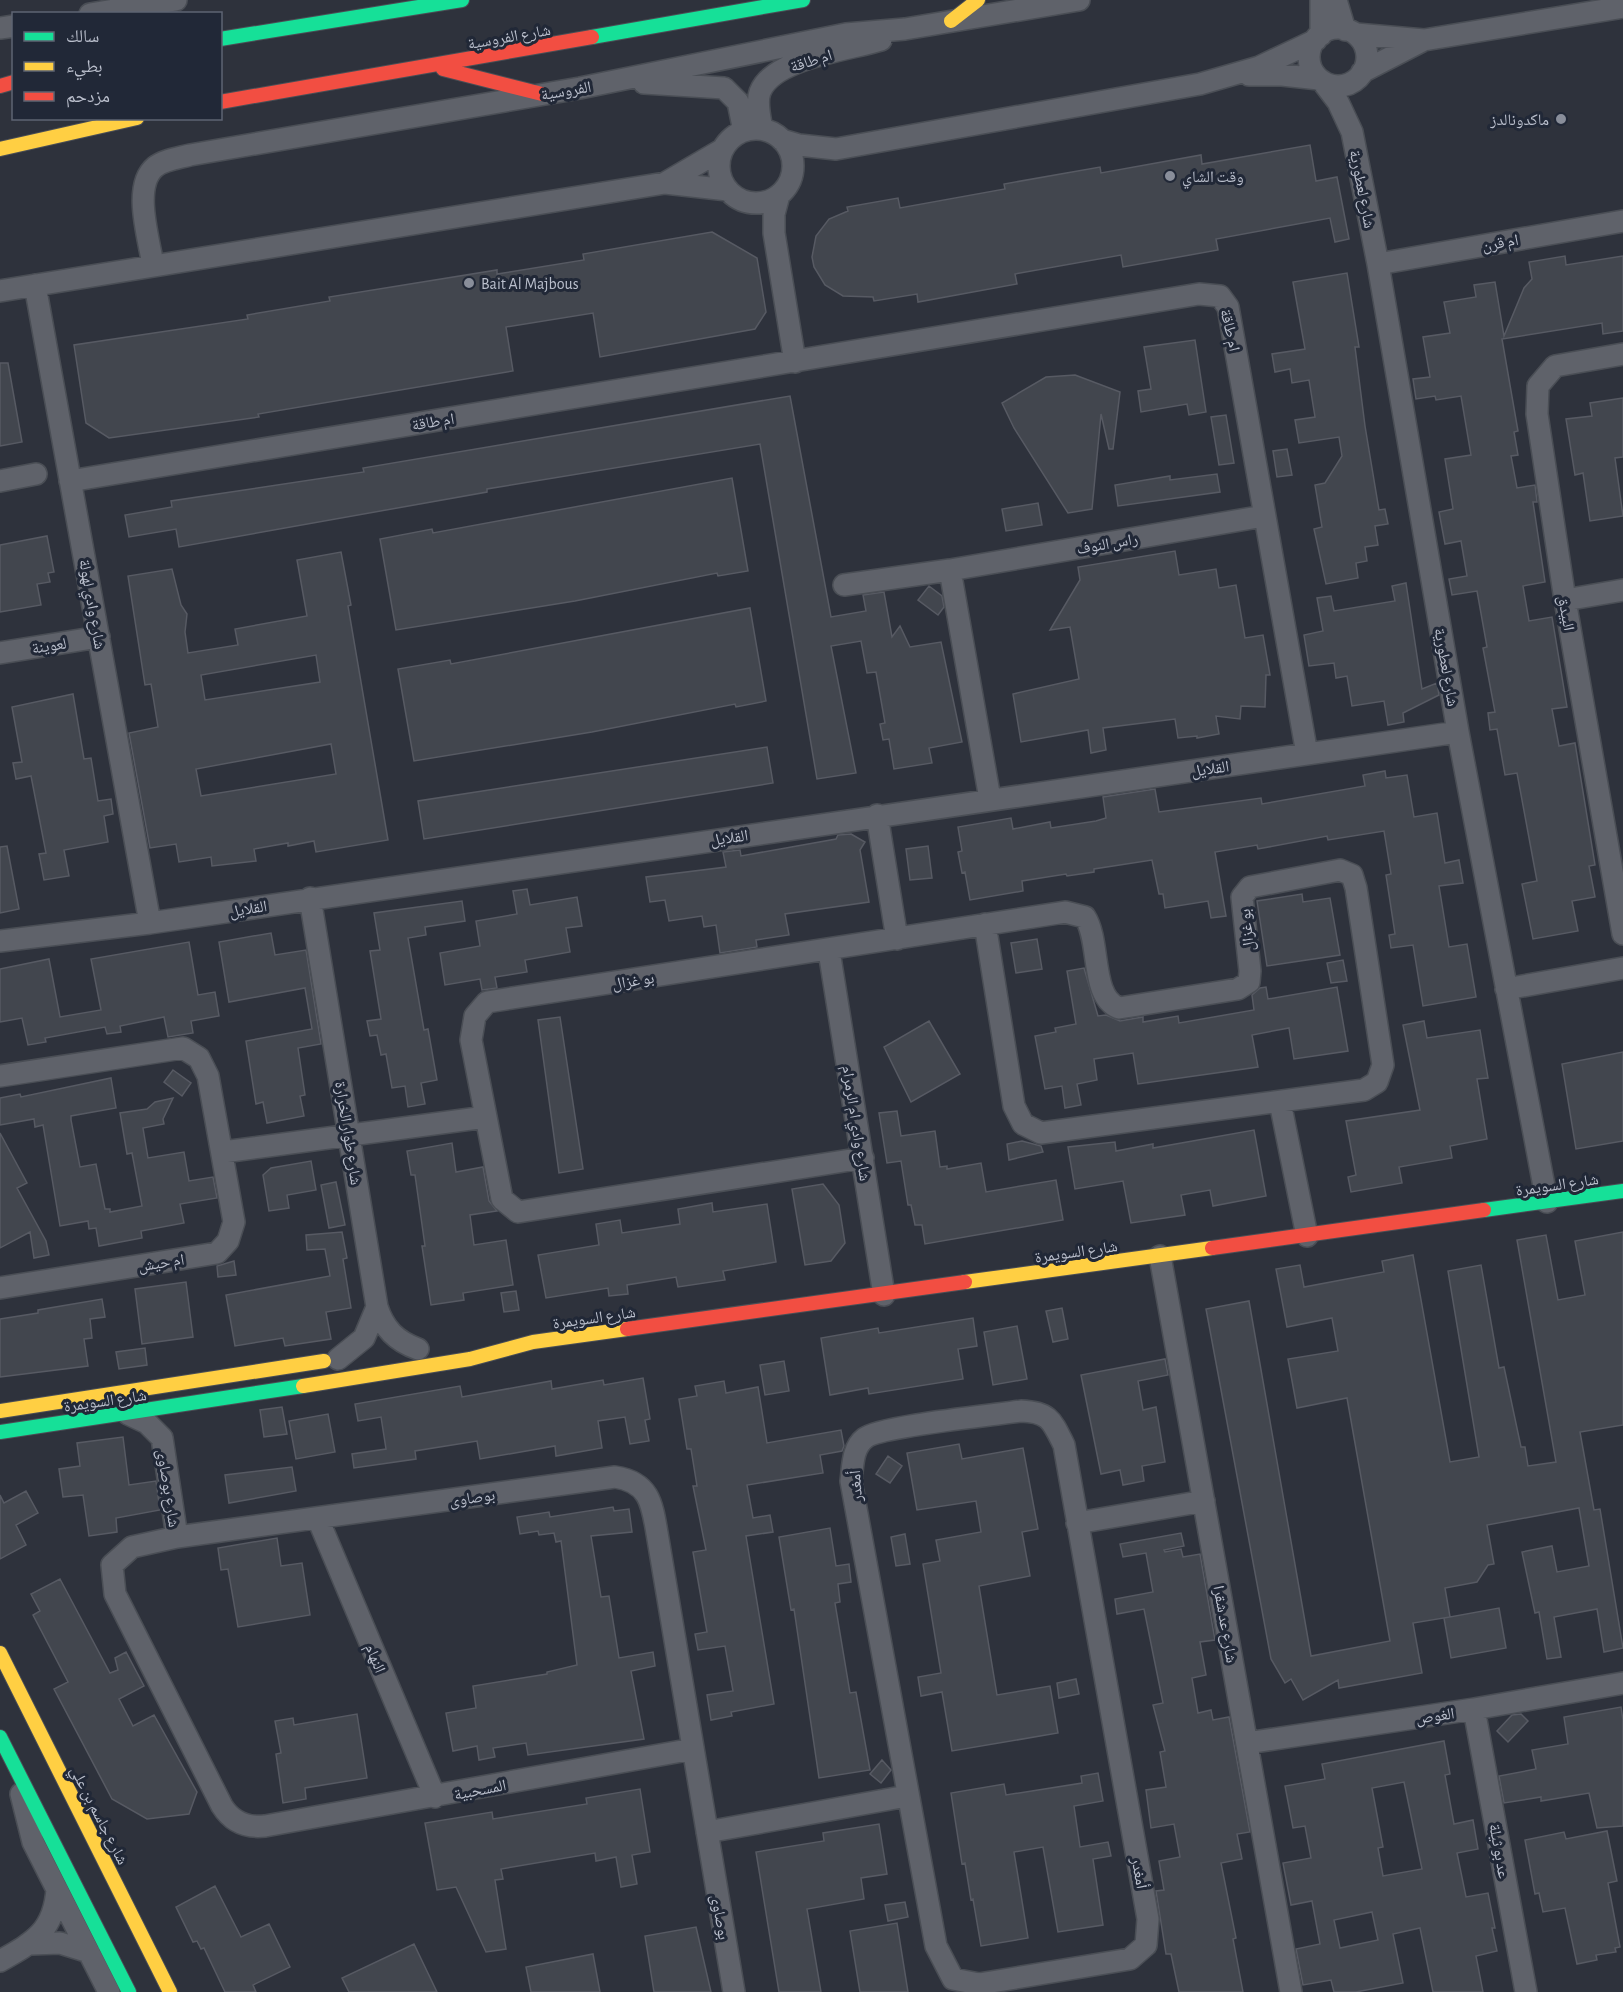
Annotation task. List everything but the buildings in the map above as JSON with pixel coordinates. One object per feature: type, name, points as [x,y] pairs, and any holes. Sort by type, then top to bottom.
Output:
[{"type":"main road","points":[[222,39],[388,14],[462,0]]},
{"type":"main road","name":"شارع الفروسية","points":[[222,102],[803,0]]},
{"type":"main road","points":[[951,21],[978,0]]},
{"type":"main road","points":[[432,66],[542,94]]},
{"type":"main road","points":[[0,149],[128,120]]},
{"type":"main road","name":"شارع السويمرة","points":[[478,1343],[533,1342],[1623,1191]]},
{"type":"main road","name":"شارع السويمرة","points":[[0,1432],[187,1405],[470,1359],[533,1342]]},
{"type":"main road","points":[[395,1352],[423,1348]]},
{"type":"main road","name":"شارع السويمرة","points":[[0,1411],[226,1374],[361,1356]]},
{"type":"main road","name":"شارع جاسم بن علي","points":[[0,1653],[170,1992]]},
{"type":"main road","points":[[0,1737],[129,1992]]},
{"type":"street","points":[[99,12],[142,3],[176,0]]},
{"type":"street","name":"الفروسية","points":[[153,265],[142,196],[143,185],[154,167],[190,155],[608,83],[846,34],[905,29],[1079,0]]},
{"type":"street","points":[[1320,80],[1310,63],[1309,54],[1318,37],[1321,0]]},
{"type":"street","points":[[1336,0],[1350,32],[1366,52],[1367,61],[1362,73]]},
{"type":"street","points":[[1233,76],[1332,29],[1424,40],[1623,7]]},
{"type":"street","name":"ام طاقة","points":[[753,130],[760,93],[766,83],[778,72],[798,62],[883,39],[905,29]]},
{"type":"street","points":[[836,149],[812,161],[768,201],[756,203],[743,201],[728,190],[719,171],[723,149],[729,140],[753,130],[799,146],[836,149],[1233,76],[1282,75],[1344,86],[1362,73],[1424,40]]},
{"type":"street","name":"شارع لعطورية","points":[[1362,73],[1353,100],[1352,132],[1378,264],[1458,732],[1547,1202]]},
{"type":"street","name":"شارع لعطورية","points":[[1320,80],[1338,102],[1352,132]]},
{"type":"street","points":[[608,83],[668,83],[724,88],[738,102],[753,130]]},
{"type":"street","points":[[782,140],[792,159],[785,187],[774,214],[774,233],[795,362]]},
{"type":"street","points":[[665,183],[723,149]]},
{"type":"street","points":[[0,291],[665,183],[728,190]]},
{"type":"street","points":[[756,203],[774,233]]},
{"type":"street","name":"ام قرن","points":[[1378,264],[1623,221]]},
{"type":"street","name":"شارع وادي لهولة","points":[[35,285],[150,923]]},
{"type":"street","name":"ام طاقة","points":[[70,481],[1199,294],[1220,296],[1228,307],[1307,754]]},
{"type":"street","name":"البيدق","points":[[1623,354],[1555,366],[1538,386],[1537,414],[1565,600],[1614,825],[1623,934]]},
{"type":"street","points":[[0,481],[36,474]]},
{"type":"street","name":"راس النوف","points":[[844,585],[950,570],[1264,516]]},
{"type":"street","points":[[950,570],[990,799]]},
{"type":"street","points":[[1565,600],[1623,590]]},
{"type":"street","name":"لعوينة","points":[[0,653],[99,637]]},
{"type":"street","name":"القلايل","points":[[0,941],[150,923],[1458,732]]},
{"type":"street","points":[[878,815],[897,939]]},
{"type":"street","name":"بو غزال","points":[[863,1158],[518,1212],[502,1199],[471,1040],[475,1016],[487,1002],[829,951],[985,924],[1065,912],[1085,917],[1092,928],[1103,996],[1119,1008],[1238,989],[1249,982],[1250,971],[1242,897],[1250,887],[1340,870],[1352,875],[1356,888],[1383,1065],[1377,1082],[1364,1090],[1041,1133],[1023,1124],[1014,1106],[985,924]]},
{"type":"street","name":"شارع طوار الخرارة","points":[[310,898],[350,1134],[376,1307],[387,1329],[396,1338],[423,1348]]},
{"type":"street","name":"شارع وادي ام الرمرام","points":[[829,951],[884,1295]]},
{"type":"street","points":[[1506,989],[1623,969]]},
{"type":"street","name":"ام حيش","points":[[0,1076],[183,1048],[199,1058],[208,1076],[234,1222],[228,1241],[217,1253],[0,1288]]},
{"type":"street","points":[[1280,1102],[1307,1236]]},
{"type":"street","points":[[223,1152],[486,1117]]},
{"type":"street","name":"شارع عد شقرا","points":[[1160,1256],[1291,1992]]},
{"type":"street","points":[[338,1359],[364,1338],[376,1307]]},
{"type":"street","name":"شارع بوصاوى","points":[[162,1438],[187,1405]]},
{"type":"street","name":"أمغدر","points":[[1022,1411],[1040,1412],[1053,1422],[1064,1445],[1148,1919],[1146,1945],[1130,1959],[1051,1982],[979,1984],[953,1979],[936,1946],[907,1796],[851,1481],[854,1452],[866,1437],[889,1430],[1022,1411]]},
{"type":"street","name":"شارع بوصاوى","points":[[128,1414],[147,1423],[162,1438],[177,1537]]},
{"type":"street","name":"بوصاوى","points":[[265,1826],[246,1826],[226,1812],[115,1594],[112,1565],[132,1546],[177,1537],[615,1477],[632,1479],[644,1489],[653,1508],[734,1992]]},
{"type":"street","points":[[1077,1523],[1204,1501]]},
{"type":"street","name":"النهام","points":[[318,1519],[435,1797]]},
{"type":"street","name":"الغوص","points":[[1247,1743],[1474,1709],[1623,1683]]},
{"type":"street","name":"عد بو ثيلة","points":[[1474,1709],[1526,1992]]},
{"type":"street","name":"المسحبية","points":[[265,1826],[693,1749]]},
{"type":"street","points":[[21,1779],[28,1828],[108,1992]]},
{"type":"street","points":[[707,1832],[907,1796]]},
{"type":"street","points":[[0,1961],[31,1944],[40,1935],[53,1914],[57,1889]]},
{"type":"street","points":[[31,1944],[60,1942],[89,1952]]},
{"type":"traffic: fast","points":[[222,39],[462,0]]},
{"type":"traffic: fast","points":[[592,37],[803,0]]},
{"type":"traffic: fast","points":[[1484,1210],[1623,1191]]},
{"type":"traffic: fast","points":[[0,1432],[303,1386]]},
{"type":"traffic: fast","points":[[0,1737],[129,1992]]},
{"type":"traffic: slow","points":[[951,21],[978,0]]},
{"type":"traffic: slow","points":[[0,149],[128,120]]},
{"type":"traffic: slow","points":[[965,1282],[1212,1248]]},
{"type":"traffic: slow","points":[[303,1386],[470,1359],[533,1342],[627,1329]]},
{"type":"traffic: slow","points":[[0,1411],[324,1361]]},
{"type":"traffic: slow","points":[[0,1653],[170,1992]]},
{"type":"traffic: jam","points":[[222,102],[592,37]]},
{"type":"traffic: jam","points":[[443,69],[542,94]]},
{"type":"traffic: jam","points":[[0,86],[12,83]]},
{"type":"traffic: jam","points":[[1212,1248],[1484,1210]]},
{"type":"traffic: jam","points":[[627,1329],[965,1282]]},
{"type":"place","name":"ماكدونالدز","points":[[1561,119]]},
{"type":"place","name":"وقت الشاي","points":[[1170,176]]},
{"type":"place","name":"Bait Al Majbous","points":[[469,283]]}]
